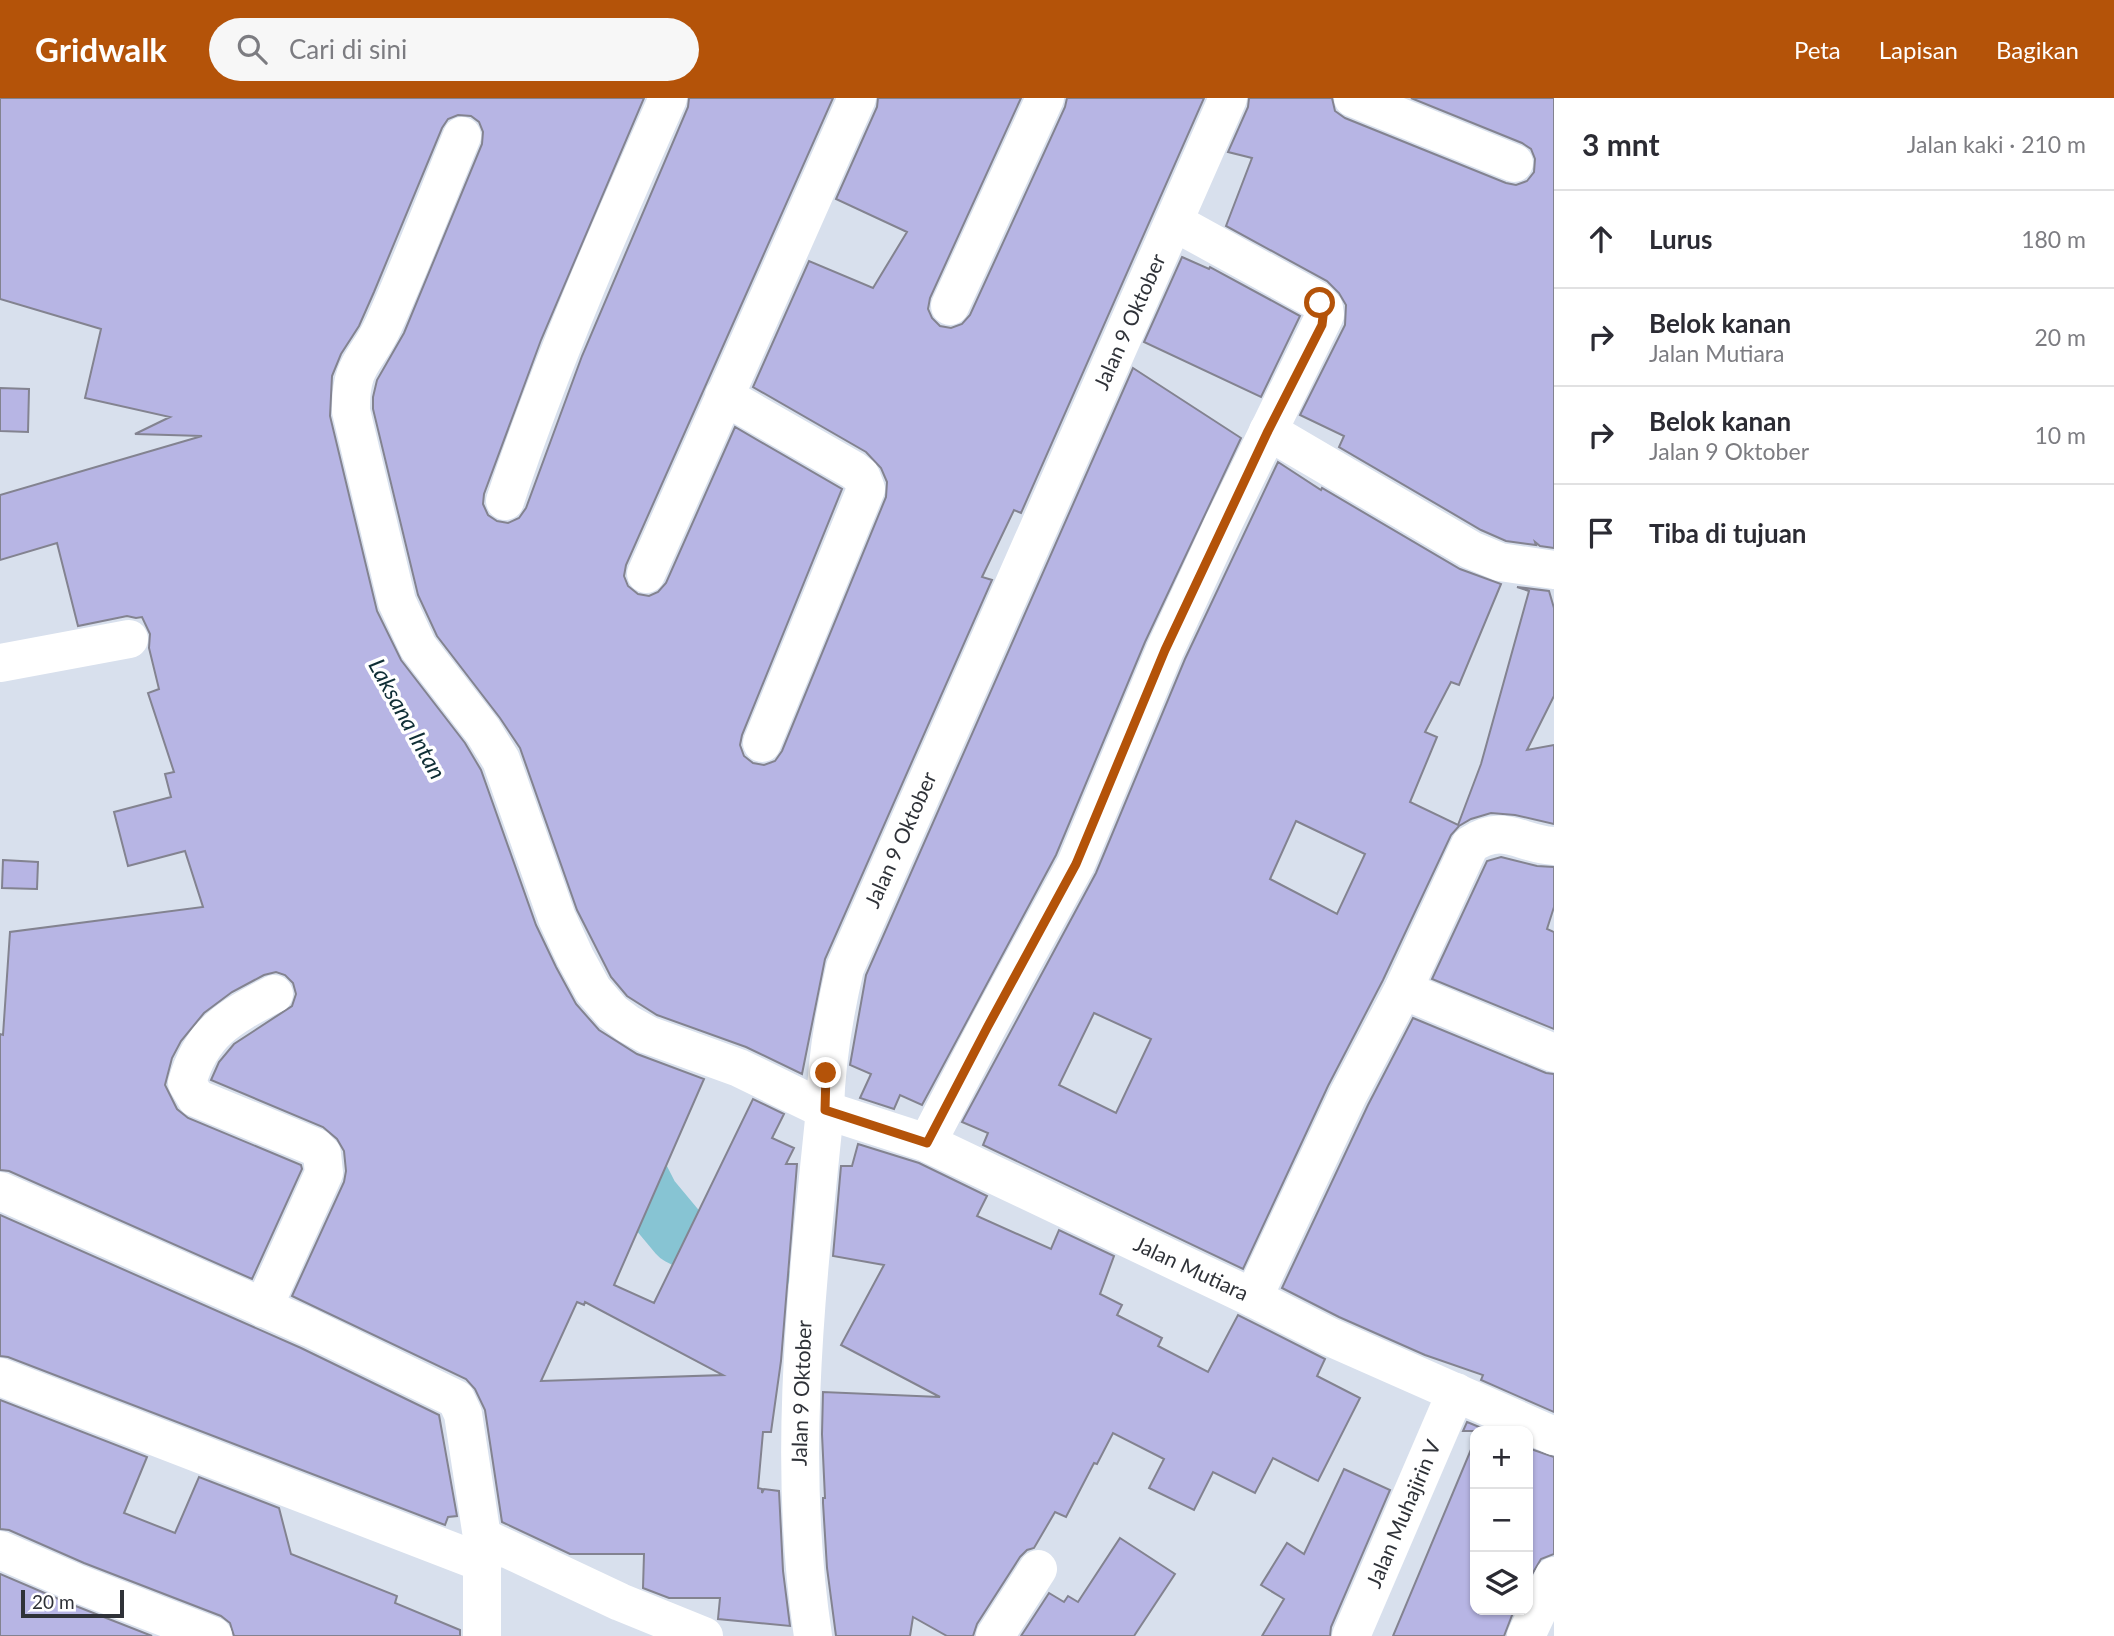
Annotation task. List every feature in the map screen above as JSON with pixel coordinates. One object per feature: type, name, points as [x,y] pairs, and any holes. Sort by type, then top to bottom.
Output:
[{"type":"street","points":[[505,501],[531,424],[606,237],[668,98]]},
{"type":"street","points":[[646,574],[857,98]]},
{"type":"street","points":[[950,306],[1045,98]]},
{"type":"street","name":"Jalan 9 Oktober","points":[[813,1636],[799,1457],[802,1335],[825,1110],[826,1073],[845,968],[1228,98]]},
{"type":"street","points":[[1353,98],[1514,163]]},
{"type":"street","name":"Jalan Mutiara","points":[[462,136],[383,327],[354,374],[350,389],[351,411],[397,602],[404,621],[418,647],[483,731],[501,760],[557,918],[593,990],[612,1012],[648,1035],[739,1068],[825,1110],[927,1143],[1330,1337],[1554,1436]]},
{"type":"street","points":[[927,1143],[1076,864],[1165,650],[1268,431],[1322,325],[1324,308],[1316,300],[1174,222]]},
{"type":"street","points":[[724,396],[853,470],[861,476],[866,489],[762,743]]},
{"type":"street","points":[[1268,431],[1471,550],[1500,562],[1554,570]]},
{"type":"street","points":[[0,663],[130,639]]},
{"type":"street","points":[[1253,1298],[1348,1095],[1403,990],[1470,845],[1484,835],[1495,833],[1554,846]]},
{"type":"street","points":[[1403,990],[1554,1053]]},
{"type":"street","points":[[263,1308],[324,1173],[322,1154],[315,1147],[196,1098],[187,1083],[195,1060],[219,1026],[230,1017],[274,994]]},
{"type":"street","points":[[0,1191],[263,1308],[456,1399],[463,1414],[482,1550],[482,1636]]},
{"type":"street","points":[[0,1377],[482,1550],[704,1636]]},
{"type":"street","name":"Jalan Muhajirin V","points":[[1351,1636],[1456,1392]]},
{"type":"street","points":[[0,1550],[76,1583],[213,1636]]},
{"type":"street","points":[[995,1636],[1038,1569]]},
{"type":"street","points":[[1526,1636],[1554,1576]]},
{"type":"building","points":[[0,98],[644,98],[541,340],[484,494],[483,504],[488,515],[497,521],[508,523],[519,518],[526,508],[582,356],[688,107],[689,98],[833,98],[626,565],[624,576],[628,586],[638,594],[649,596],[658,592],[666,583],[735,427],[842,489],[742,735],[740,745],[744,756],[753,763],[764,765],[775,761],[782,751],[886,497],[887,482],[881,468],[866,452],[753,387],[809,261],[873,288],[907,232],[836,199],[877,107],[878,98],[1021,98],[930,298],[928,309],[932,318],[940,326],[951,328],[962,324],[970,315],[1067,98],[1204,98],[1021,513],[1014,510],[982,577],[992,580],[825,959],[802,1074],[746,1047],[657,1015],[627,996],[611,977],[577,910],[520,748],[437,636],[418,595],[373,409],[373,397],[377,380],[404,333],[482,144],[483,132],[479,122],[471,116],[458,115],[448,119],[442,128],[359,326],[341,354],[332,376],[330,416],[377,611],[401,660],[465,743],[481,770],[536,925],[556,967],[576,1004],[599,1030],[637,1054],[704,1079],[614,1285],[654,1303],[753,1099],[784,1114],[772,1138],[794,1148],[786,1164],[797,1164],[781,1361],[771,1432],[763,1432],[758,1488],[762,1489],[762,1493],[764,1489],[779,1491],[783,1571],[790,1626],[718,1619],[720,1598],[669,1598],[643,1588],[644,1554],[570,1554],[502,1522],[485,1410],[475,1389],[466,1379],[292,1296],[344,1182],[344,1151],[337,1139],[323,1127],[211,1080],[219,1062],[234,1044],[292,1006],[296,994],[293,983],[285,975],[276,972],[264,975],[232,992],[204,1013],[181,1041],[172,1058],[165,1085],[177,1109],[188,1118],[301,1165],[302,1169],[252,1279],[9,1171],[0,1170],[0,1034],[3,1035],[10,932],[203,907],[185,851],[128,866],[114,812],[171,797],[165,774],[174,772],[148,693],[159,689],[149,648],[150,634],[142,617],[127,616],[78,626],[57,543],[0,560],[0,495],[202,436],[135,434],[170,417],[85,398],[101,329],[0,299]],"holes":[[[577,1302],[584,1305],[585,1302],[723,1375],[541,1381]]]},
{"type":"building","points":[[1249,98],[1332,98],[1335,111],[1345,118],[1516,185],[1527,181],[1534,172],[1535,159],[1531,149],[1411,98],[1554,98],[1554,548],[1540,546],[1535,542],[1536,545],[1506,541],[1481,530],[1339,447],[1344,436],[1300,415],[1345,325],[1346,305],[1327,281],[1226,226],[1252,158],[1228,152],[1248,107]]},
{"type":"building","points":[[1182,257],[1209,269],[1210,267],[1300,316],[1261,397],[1144,342]]},
{"type":"building","points":[[1133,368],[1241,438],[1145,642],[1056,855],[922,1105],[900,1095],[894,1109],[860,1098],[871,1074],[850,1065],[866,975]]},
{"type":"building","points":[[0,388],[29,389],[28,432],[0,431]]},
{"type":"building","points":[[1278,462],[1321,490],[1322,488],[1460,569],[1501,584],[1459,685],[1451,682],[1425,732],[1437,737],[1410,802],[1458,825],[1481,764],[1529,591],[1517,587],[1549,591],[1554,608],[1554,696],[1527,750],[1554,745],[1554,824],[1515,815],[1491,813],[1471,819],[1451,835],[1383,980],[1328,1086],[1243,1269],[983,1145],[988,1133],[962,1122],[1096,873],[1185,659]],"holes":[[[1296,821],[1365,854],[1337,914],[1270,879]],[[1094,1013],[1151,1039],[1116,1113],[1059,1085]]]},
{"type":"building","points":[[1501,857],[1537,866],[1554,867],[1554,907],[1547,929],[1554,932],[1554,1029],[1432,979],[1487,861]]},
{"type":"building","points":[[3,860],[38,862],[37,889],[2,888]]},
{"type":"building","points":[[1413,1018],[1554,1074],[1554,1412],[1481,1380],[1483,1375],[1425,1355],[1282,1288],[1368,1105]]},
{"type":"building","points":[[858,1144],[919,1163],[987,1196],[977,1216],[1051,1249],[1059,1230],[1114,1256],[1100,1294],[1122,1305],[1117,1315],[1162,1338],[1158,1346],[1208,1372],[1238,1315],[1325,1359],[1317,1376],[1360,1398],[1318,1481],[1273,1458],[1255,1493],[1213,1472],[1194,1510],[1149,1488],[1164,1459],[1113,1433],[1066,1517],[1055,1512],[1034,1548],[1027,1550],[1020,1557],[977,1624],[973,1636],[947,1636],[913,1617],[910,1636],[836,1636],[827,1568],[823,1503],[823,1392],[940,1397],[841,1345],[884,1265],[833,1256],[841,1166],[852,1166]]},
{"type":"building","points":[[0,1215],[301,1348],[439,1415],[457,1516],[448,1517],[445,1525],[0,1356]]},
{"type":"building","points":[[0,1400],[147,1457],[124,1513],[175,1533],[199,1477],[279,1508],[291,1554],[397,1596],[395,1603],[460,1630],[460,1636],[234,1636],[230,1623],[221,1616],[84,1563],[9,1530],[0,1529]]},
{"type":"building","points":[[1467,1422],[1477,1426],[1470,1426],[1470,1431],[1463,1431]]},
{"type":"building","points":[[1533,1450],[1554,1457],[1554,1554],[1541,1559],[1533,1573]]},
{"type":"building","points":[[1470,1452],[1470,1615],[1512,1615],[1504,1636],[1393,1636]]},
{"type":"building","points":[[1344,1469],[1390,1490],[1331,1627],[1330,1636],[1262,1636],[1284,1599],[1261,1585],[1287,1543],[1304,1554]]},
{"type":"building","points":[[1120,1538],[1175,1574],[1134,1636],[1021,1636],[1049,1593],[1064,1602],[1068,1596],[1078,1602]]},
{"type":"building","points":[[0,1574],[68,1603],[152,1636],[0,1636]]},
{"type":"waterway","name":"Laksana Intan","points":[[613,1127],[649,1198],[679,1234],[759,1275]]},
{"type":"route","points":[[826,1073],[825,1110],[927,1143],[1076,864],[1165,650],[1224,522],[1322,325],[1325,315],[1320,303]]}]
